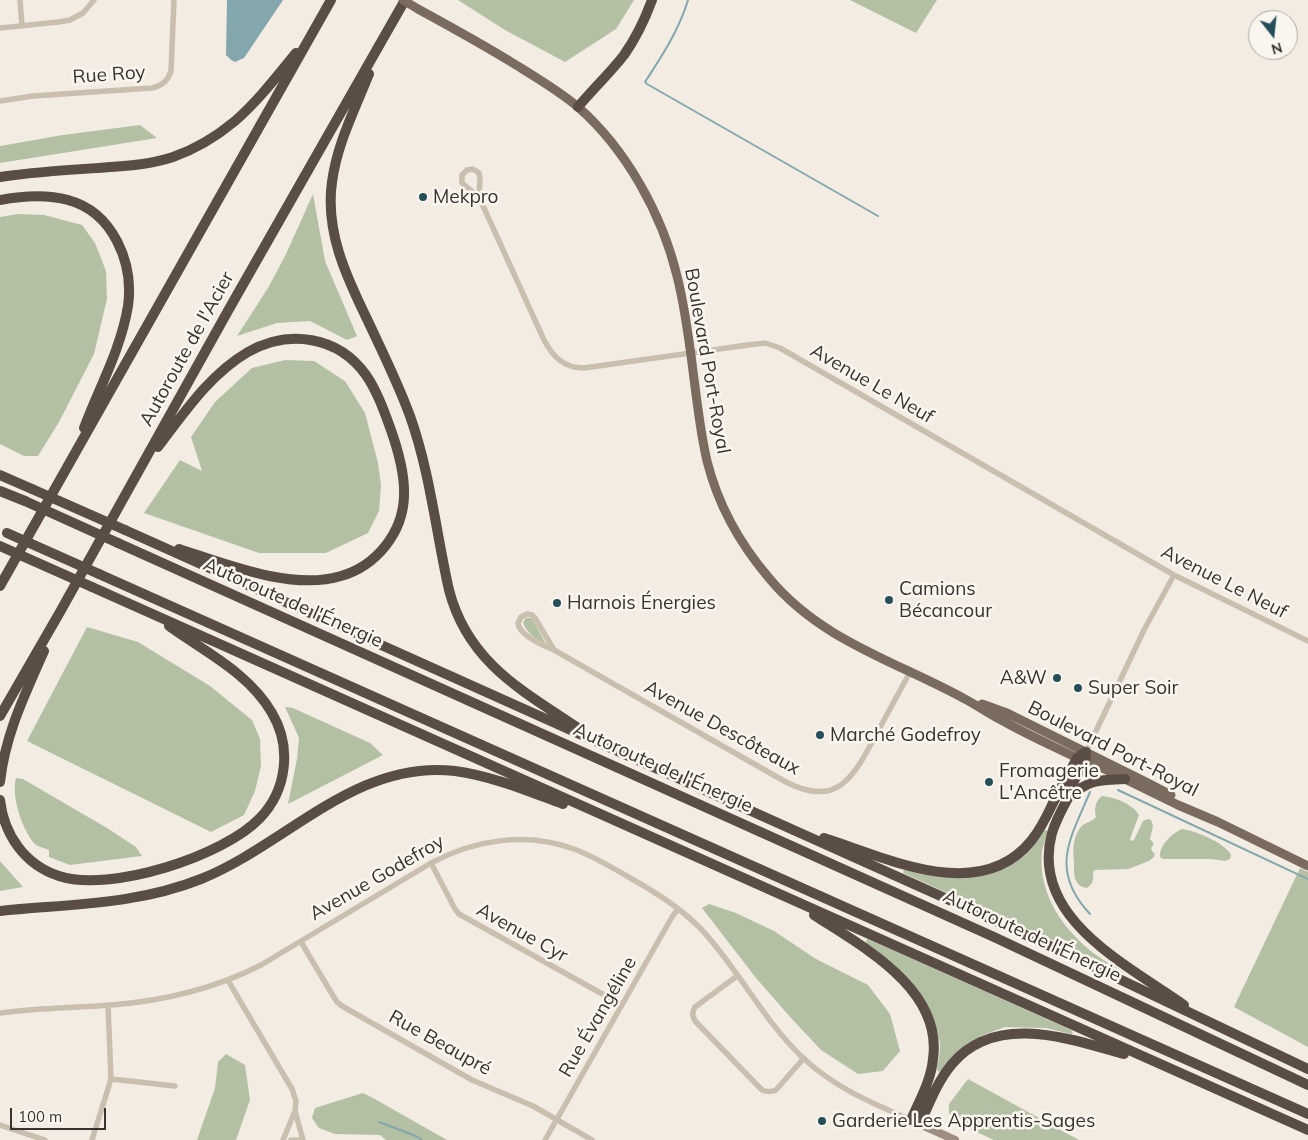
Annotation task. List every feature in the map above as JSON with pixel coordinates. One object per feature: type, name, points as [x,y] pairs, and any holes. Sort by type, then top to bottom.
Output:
[{"type":"highway","points":[[0,586],[331,0]]},
{"type":"highway","name":"Autoroute de l'Acier","points":[[0,716],[404,0]]},
{"type":"highway","points":[[578,107],[628,49],[642,24],[652,0]]},
{"type":"highway","points":[[0,177],[140,164],[165,159],[189,151],[212,138],[242,115],[314,30]]},
{"type":"highway","points":[[384,37],[346,132],[335,168],[331,189],[331,210],[338,250],[350,282],[395,379],[413,425],[427,480],[449,590],[460,621],[482,654],[509,681],[605,746]]},
{"type":"highway","points":[[0,200],[46,196],[64,198],[79,204],[99,217],[111,231],[120,247],[126,265],[129,298],[120,337],[69,465]]},
{"type":"highway","points":[[137,473],[192,403],[224,369],[242,355],[259,346],[275,340],[297,338],[319,342],[338,350],[351,359],[366,375],[378,398],[392,434],[404,490],[404,502],[400,518],[393,534],[382,550],[358,570],[328,579],[294,579],[262,574],[139,537]]},
{"type":"highway","points":[[0,475],[988,918],[1308,1068]]},
{"type":"highway","name":"Autoroute de l'Énergie","points":[[0,490],[978,929],[1308,1085]]},
{"type":"highway","points":[[3,531],[1308,1114]]},
{"type":"highway","points":[[0,546],[1308,1130]]},
{"type":"highway","points":[[0,782],[10,732],[60,612]]},
{"type":"highway","points":[[0,800],[7,829],[21,852],[48,872],[79,880],[102,880],[131,876],[186,860],[239,835],[265,813],[280,787],[284,766],[284,744],[275,718],[262,698],[235,672],[152,613]]},
{"type":"highway","points":[[778,823],[917,868],[956,873],[984,870],[1008,860],[1022,851],[1030,842],[1083,757]]},
{"type":"highway","points":[[1083,757],[1069,796],[1054,828],[1049,852],[1051,878],[1056,892],[1077,924],[1101,948],[1208,1021]]},
{"type":"highway","points":[[0,911],[125,900],[155,894],[184,885],[209,876],[234,863],[358,788],[382,779],[411,772],[446,770],[474,775],[517,787],[629,827]]},
{"type":"highway","points":[[1069,796],[1093,782],[1125,779]]},
{"type":"highway","points":[[785,897],[884,962],[908,985],[924,1008],[932,1031],[934,1059],[916,1122]]},
{"type":"highway","points":[[916,1122],[939,1084],[960,1056],[969,1049],[996,1037],[1020,1033],[1054,1035],[1082,1041],[1160,1064]]},
{"type":"main road","name":"Boulevard Port-Royal","points":[[404,0],[537,78],[578,107],[624,160],[640,184],[665,237],[675,266],[684,305],[703,443],[710,471],[727,516],[746,549],[777,588],[808,616],[838,636],[963,697],[1007,713],[1125,779],[1218,822]]},
{"type":"main road","name":"Boulevard Port-Royal","points":[[1083,757],[1146,782],[1218,822],[1308,866]]},
{"type":"street","points":[[20,0],[22,25]]},
{"type":"street","points":[[0,28],[74,18],[86,11],[94,0]]},
{"type":"street","name":"Rue Roy","points":[[0,100],[152,88],[161,85],[167,80],[170,73],[174,0]]},
{"type":"street","name":"Avenue Le Neuf","points":[[479,196],[462,183],[461,178],[468,169],[475,169],[480,175],[479,196],[544,340],[552,354],[560,362],[568,366],[584,368],[765,343],[780,348],[1174,575],[1308,641]]},
{"type":"street","points":[[1083,757],[1144,630],[1174,575]]},
{"type":"street","name":"Avenue Descôteaux","points":[[554,650],[534,616],[527,614],[521,617],[518,621],[519,629],[545,646],[784,781],[799,789],[815,792],[836,788],[848,780],[854,773],[910,672]]},
{"type":"street","name":"Avenue Godefroy","points":[[0,1013],[150,1000],[175,996],[203,988],[228,980],[261,965],[431,863],[455,851],[484,843],[511,840],[545,842],[572,848],[593,857],[648,888],[678,909],[703,932],[771,1023],[804,1058],[828,1078],[846,1090],[955,1140]]},
{"type":"street","name":"Avenue Cyr","points":[[431,863],[459,914],[622,1005]]},
{"type":"street","name":"Rue Évangéline","points":[[545,1140],[678,909]]},
{"type":"street","name":"Rue Beaupré","points":[[300,942],[337,1002],[342,1006],[472,1080],[521,1101],[592,1140]]},
{"type":"street","points":[[737,976],[695,1007],[692,1011],[696,1021],[762,1090],[767,1092],[776,1090],[804,1058]]},
{"type":"street","points":[[228,980],[292,1089],[303,1140]]},
{"type":"street","points":[[92,1140],[111,1079],[108,1005]]},
{"type":"street","points":[[111,1079],[174,1086]]},
{"type":"street","points":[[284,1140],[296,1111]]},
{"type":"street","points":[[0,1125],[45,1140]]},
{"type":"street","points":[[291,1140],[298,1140]]},
{"type":"green space","points":[[458,0],[634,0],[616,29],[565,62],[505,30]]},
{"type":"green space","points":[[850,0],[937,0],[916,33]]},
{"type":"green space","points":[[140,125],[157,138],[0,163],[0,146],[63,135]]},
{"type":"green space","points":[[313,194],[325,261],[357,336],[347,340],[310,321],[277,323],[237,336],[268,288],[286,254]]},
{"type":"green space","points":[[18,214],[44,215],[82,225],[95,243],[106,271],[107,299],[94,354],[59,422],[38,456],[24,456],[0,444],[0,217]]},
{"type":"green space","points":[[285,360],[314,361],[345,381],[365,413],[378,463],[381,485],[379,511],[368,533],[326,553],[259,553],[144,513],[180,460],[202,471],[191,437],[215,402],[252,368]]},
{"type":"green space","points":[[526,618],[533,620],[546,644],[535,638],[526,629],[523,622]]},
{"type":"green space","points":[[87,627],[138,642],[210,686],[252,720],[260,739],[261,766],[255,791],[244,815],[211,832],[27,741]]},
{"type":"green space","points":[[285,707],[293,708],[370,743],[383,755],[288,804],[299,738]]},
{"type":"green space","points":[[16,778],[23,779],[107,828],[136,847],[142,856],[70,865],[49,857],[49,850],[35,844],[22,822],[16,803]]},
{"type":"green space","points":[[1102,796],[1123,802],[1139,815],[1130,839],[1131,841],[1134,840],[1143,821],[1151,820],[1153,826],[1150,839],[1154,844],[1151,848],[1155,854],[1149,861],[1128,869],[1095,870],[1092,883],[1087,888],[1079,885],[1075,879],[1074,845],[1080,828],[1096,817],[1096,806]]},
{"type":"green space","points":[[1182,829],[1195,832],[1216,842],[1227,850],[1231,855],[1230,859],[1225,861],[1211,859],[1163,859],[1160,857],[1160,853],[1167,840]]},
{"type":"green space","points":[[1043,830],[1046,830],[1048,833],[1042,851],[1043,879],[1058,915],[1075,937],[1085,946],[1098,957],[1123,972],[903,873],[904,869],[990,872]]},
{"type":"green space","points":[[0,861],[23,887],[0,891]]},
{"type":"green space","points":[[1300,868],[1308,872],[1308,1047],[1234,1007]]},
{"type":"green space","points":[[709,904],[736,913],[774,931],[816,959],[868,985],[890,1014],[900,1051],[883,1071],[858,1074],[821,1050],[756,978],[702,908]]},
{"type":"green space","points":[[868,939],[1071,1030],[1073,1033],[1046,1028],[1005,1027],[981,1036],[968,1044],[938,1072],[940,1042],[933,1017],[919,992],[900,971],[867,944],[866,940]]},
{"type":"green space","points":[[226,1054],[245,1065],[250,1100],[236,1140],[197,1140],[215,1088],[218,1062]]},
{"type":"green space","points":[[968,1079],[1079,1140],[994,1140],[955,1122],[949,1113],[949,1104]]},
{"type":"green space","points":[[363,1093],[447,1140],[386,1140],[380,1135],[335,1134],[319,1128],[312,1118],[315,1108]]},
{"type":"water","points":[[227,0],[283,0],[244,58],[235,62],[226,55]]},
{"type":"waterway","points":[[688,0],[664,53],[645,82],[878,216]]},
{"type":"waterway","points":[[1118,790],[1308,879]]},
{"type":"waterway","points":[[1090,792],[1070,840],[1067,868],[1070,883],[1077,898],[1090,914]]},
{"type":"waterway","points":[[379,1122],[422,1140]]},
{"type":"place","name":"Mekpro","points":[[423,197]]},
{"type":"place","name":"Camions Bécancour","points":[[889,600]]},
{"type":"place","name":"Harnois Énergies","points":[[557,603]]},
{"type":"place","name":"A&W","points":[[1057,678]]},
{"type":"place","name":"Super Soir","points":[[1078,688]]},
{"type":"place","name":"Marché Godefroy","points":[[820,735]]},
{"type":"place","name":"Fromagerie L'Ancêtre","points":[[989,782]]},
{"type":"place","name":"Garderie Les Apprentis-Sages","points":[[822,1121]]}]
